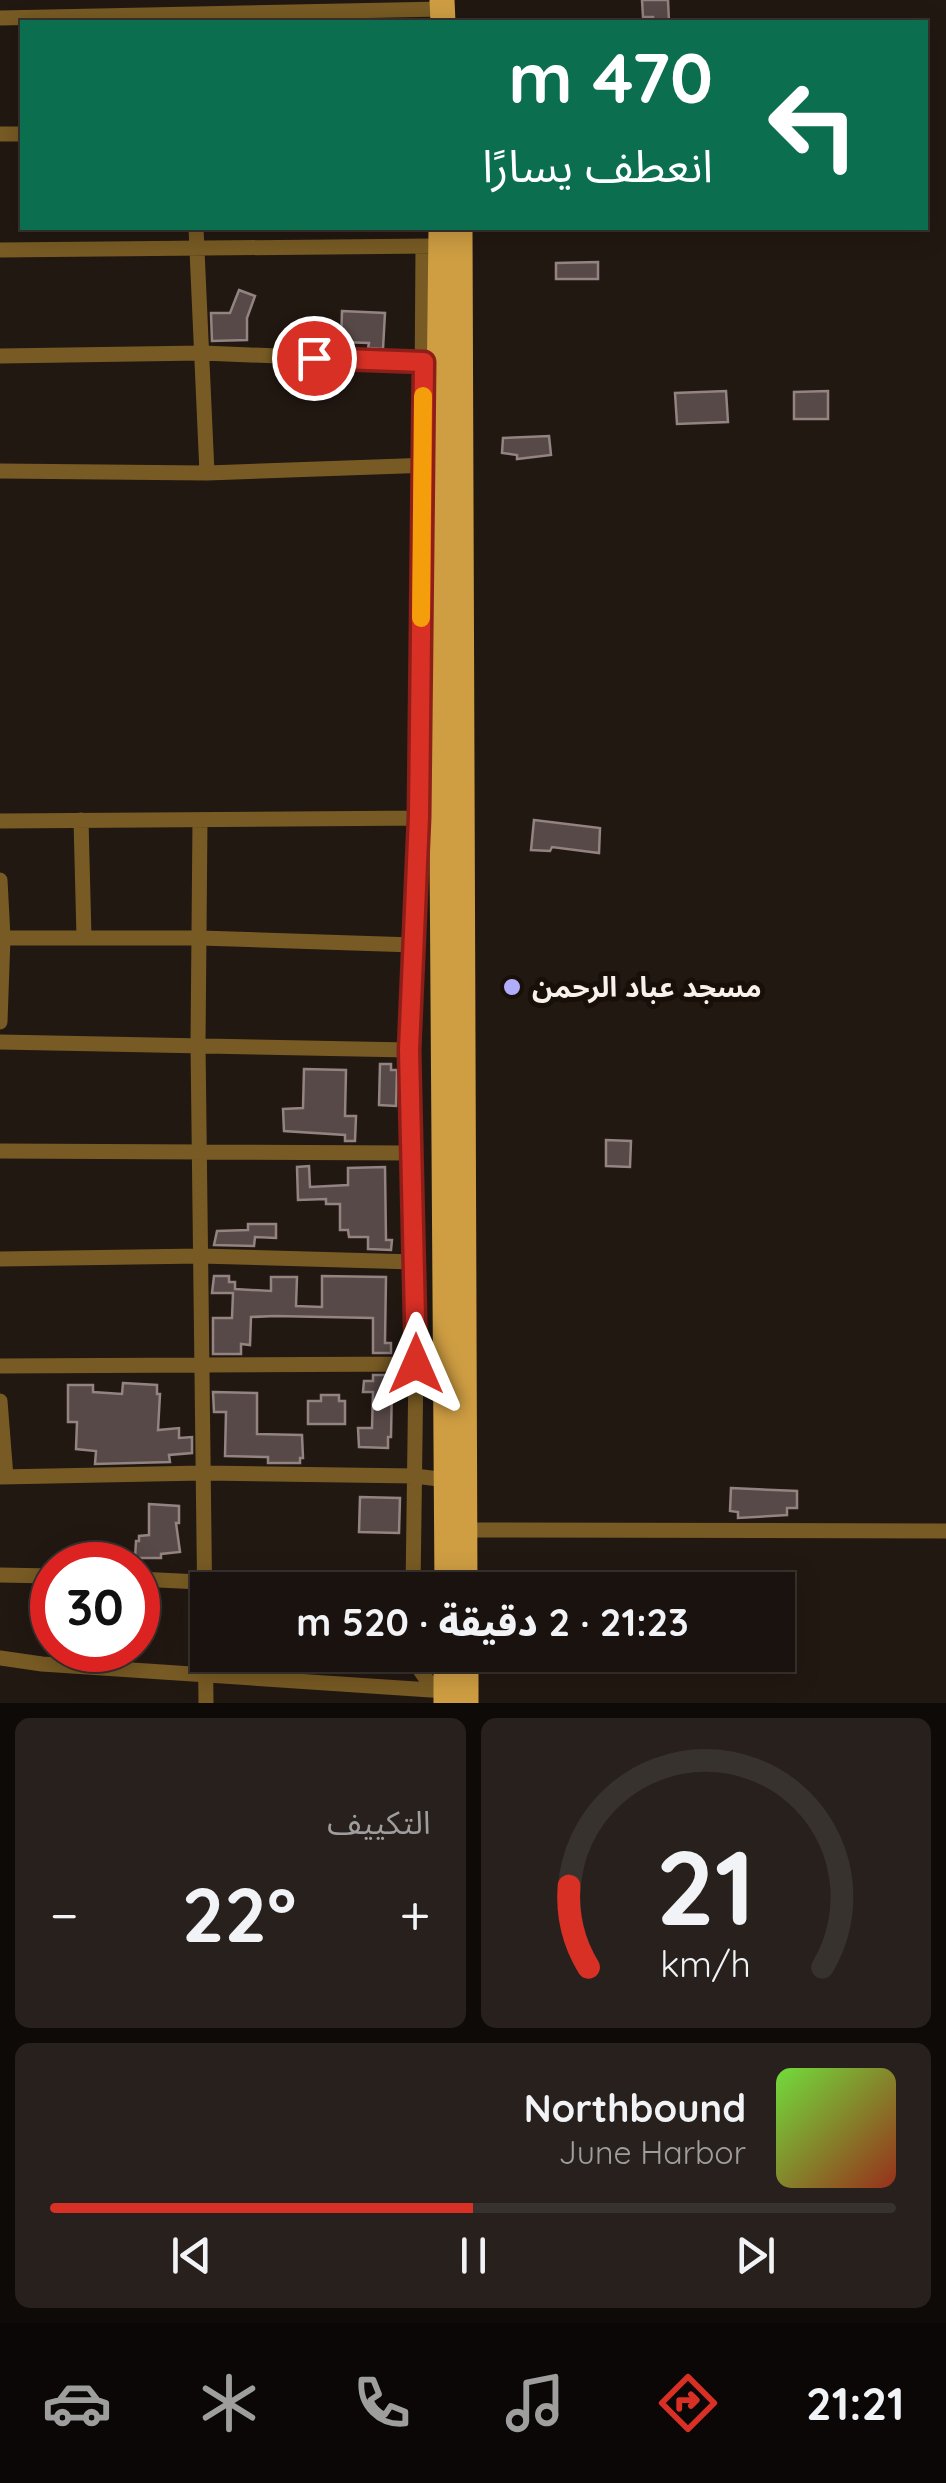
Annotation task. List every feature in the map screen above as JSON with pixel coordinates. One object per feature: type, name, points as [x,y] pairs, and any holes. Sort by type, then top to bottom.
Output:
[{"type":"main road","points":[[441,237],[431,464],[431,818],[446,1368],[447,1572]]},
{"type":"main road","points":[[441,237],[465,1572]]},
{"type":"main road","points":[[447,1672],[448,1697]]},
{"type":"main road","points":[[448,1697],[459,1672]]},
{"type":"street","points":[[0,18],[449,11]]},
{"type":"street","points":[[196,230],[207,473]]},
{"type":"street","points":[[0,250],[196,249],[441,237],[424,362],[431,464],[207,473],[0,471]]},
{"type":"street","points":[[0,356],[203,353],[424,362]]},
{"type":"street","points":[[0,821],[431,818],[414,945],[409,1050],[416,1364],[414,1572]]},
{"type":"street","points":[[81,820],[84,937]]},
{"type":"street","points":[[200,820],[198,1044],[205,1572]]},
{"type":"street","points":[[0,880],[0,1022]]},
{"type":"street","points":[[1,938],[200,938],[414,945]]},
{"type":"street","points":[[0,1042],[409,1050]]},
{"type":"street","points":[[0,1151],[410,1153]]},
{"type":"street","points":[[0,1259],[202,1256],[414,1262]]},
{"type":"street","points":[[0,1366],[416,1364],[446,1368]]},
{"type":"street","points":[[0,1402],[3,1477],[204,1473],[415,1476],[447,1480]]},
{"type":"street","points":[[465,1530],[946,1532]]},
{"type":"street","points":[[0,1575],[30,1576]]},
{"type":"street","points":[[160,1580],[190,1581]]},
{"type":"street","points":[[0,1658],[448,1697]]},
{"type":"street","points":[[206,1672],[206,1703]]},
{"type":"street","points":[[422,1672],[448,1697]]},
{"type":"building","points":[[642,0],[668,0],[669,20],[643,17]]},
{"type":"building","points":[[598,262],[598,279],[556,279],[556,263]]},
{"type":"building","points":[[239,290],[255,296],[247,318],[247,340],[212,341],[211,313],[230,313]]},
{"type":"building","points":[[342,311],[385,313],[383,349],[368,348],[369,343],[341,342]]},
{"type":"building","points":[[726,391],[728,422],[677,424],[675,393]]},
{"type":"building","points":[[828,391],[828,419],[794,419],[794,392]]},
{"type":"building","points":[[549,436],[551,455],[517,459],[517,455],[502,453],[503,438]]},
{"type":"building","points":[[534,820],[600,828],[599,853],[552,847],[550,851],[531,850]]},
{"type":"building","points":[[380,1064],[391,1064],[391,1070],[397,1070],[396,1106],[379,1105]]},
{"type":"building","points":[[304,1069],[346,1070],[345,1116],[356,1116],[355,1141],[345,1141],[345,1135],[284,1131],[283,1109],[303,1108]]},
{"type":"building","points":[[606,1140],[631,1141],[630,1167],[606,1166]]},
{"type":"building","points":[[309,1166],[310,1187],[348,1185],[348,1168],[385,1167],[386,1240],[392,1240],[391,1250],[368,1249],[368,1237],[349,1237],[348,1230],[340,1230],[340,1204],[326,1204],[326,1199],[298,1200],[297,1167]]},
{"type":"building","points":[[248,1224],[276,1224],[276,1238],[255,1237],[254,1246],[214,1245],[217,1231],[248,1230]]},
{"type":"building","points":[[214,1276],[229,1276],[235,1289],[271,1291],[271,1277],[297,1277],[296,1306],[322,1307],[322,1276],[386,1277],[385,1343],[391,1343],[391,1353],[373,1353],[373,1318],[275,1316],[251,1317],[250,1345],[241,1344],[241,1354],[213,1354],[213,1318],[232,1318],[233,1293],[212,1293]]},
{"type":"building","points":[[373,1375],[391,1375],[388,1448],[359,1447],[358,1428],[372,1428],[373,1392],[363,1392],[364,1381],[373,1381]]},
{"type":"building","points":[[123,1383],[157,1385],[158,1430],[179,1428],[179,1438],[192,1437],[192,1453],[169,1455],[170,1462],[95,1464],[96,1451],[76,1449],[77,1422],[68,1422],[68,1385],[93,1385],[93,1392],[122,1394]]},
{"type":"building","points":[[213,1392],[257,1393],[257,1434],[302,1435],[300,1463],[268,1463],[268,1457],[225,1456],[226,1412],[214,1412]]},
{"type":"building","points":[[321,1395],[339,1395],[339,1401],[345,1401],[345,1424],[308,1424],[308,1401],[321,1401]]},
{"type":"building","points":[[731,1488],[797,1491],[797,1508],[787,1508],[787,1515],[738,1518],[738,1512],[730,1511]]},
{"type":"building","points":[[360,1497],[400,1498],[399,1533],[359,1532]]},
{"type":"building","points":[[149,1504],[179,1506],[176,1523],[180,1552],[161,1554],[160,1558],[160,1542],[136,1542],[139,1536],[149,1535]]},
{"type":"slow traffic","points":[[421,618],[423,396]]},
{"type":"place","name":"مسجد عباد الرحمن","points":[[512,987]]},
{"type":"route","points":[[314,358],[424,362],[419,817],[409,1050],[416,1364]]}]
